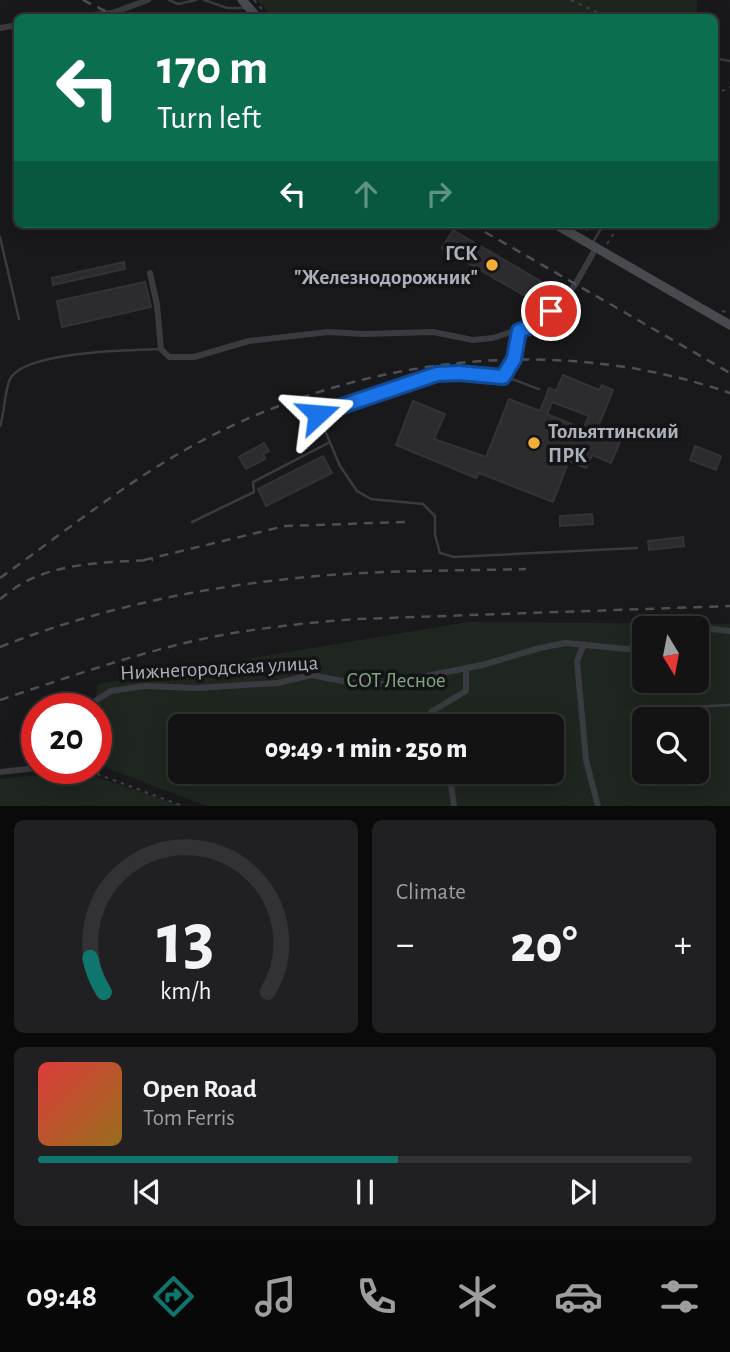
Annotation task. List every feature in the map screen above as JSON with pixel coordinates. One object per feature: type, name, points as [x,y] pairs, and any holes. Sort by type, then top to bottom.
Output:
[{"type":"main road","points":[[562,228],[729,324]]},
{"type":"street","points":[[102,14],[148,0]]},
{"type":"street","points":[[150,273],[157,305],[161,349],[169,356],[178,358],[194,357],[249,341],[312,332],[433,332],[473,340],[519,331],[539,323],[562,299],[579,279],[593,246]]},
{"type":"street","points":[[709,630],[730,631]]},
{"type":"street","name":"Нижнегородская улица","points":[[108,693],[144,686],[197,688],[278,683],[311,675],[353,683],[386,684],[466,668],[565,643],[632,648]]},
{"type":"street","points":[[584,643],[577,661],[586,760],[598,806]]},
{"type":"street","points":[[431,714],[466,691],[466,668]]},
{"type":"street","points":[[0,772],[21,770]]},
{"type":"street","points":[[451,784],[454,806]]},
{"type":"lane","points":[[169,0],[178,4],[196,0]]},
{"type":"lane","points":[[204,0],[227,8],[248,3]]},
{"type":"lane","points":[[593,246],[602,228]]},
{"type":"lane","points":[[0,237],[19,319]]},
{"type":"lane","points":[[503,377],[514,359],[519,331]]},
{"type":"lane","points":[[0,426],[9,380],[16,371],[44,360],[98,351],[161,349]]},
{"type":"lane","points":[[539,389],[503,377],[437,374],[318,414],[340,466],[357,491],[371,499],[422,503],[435,516],[440,553],[454,557],[637,548]]},
{"type":"lane","points":[[192,522],[254,492],[253,482],[330,442]]},
{"type":"lane","points":[[689,707],[730,705]]},
{"type":"path","points":[[571,0],[601,14]]},
{"type":"path","points":[[248,3],[264,14]]},
{"type":"path","points":[[585,228],[590,231]]},
{"type":"path","points":[[607,244],[617,228]]},
{"type":"path","points":[[112,780],[183,806]]},
{"type":"green space","points":[[257,0],[697,0],[697,14],[269,14]]},
{"type":"green space","name":"СОТ Лесное","points":[[468,622],[632,623],[632,693],[709,693],[709,624],[730,624],[730,806],[207,806],[112,770],[112,693],[97,693],[98,684]]},
{"type":"green space","points":[[21,777],[21,784],[112,782],[183,806],[0,806],[0,779]]},
{"type":"building","name":"ГСК \"Железнодорожник\"","points":[[453,230],[542,282],[532,300],[442,248]]},
{"type":"building","points":[[124,262],[125,269],[53,285],[52,278]]},
{"type":"building","points":[[145,282],[151,307],[62,327],[57,301]]},
{"type":"building","points":[[563,375],[599,390],[602,385],[613,390],[598,427],[622,437],[611,463],[592,455],[586,468],[569,461],[553,502],[479,473],[476,478],[396,445],[413,401],[445,414],[434,439],[486,457],[509,399],[540,411],[549,388],[556,391]],"holes":[[[552,402],[589,416],[583,429],[547,414]]]},
{"type":"building","points":[[264,443],[269,451],[263,454],[265,459],[246,469],[239,457]]},
{"type":"building","points":[[695,446],[721,456],[716,470],[690,460]]},
{"type":"building","points":[[323,456],[332,473],[266,506],[258,489]]},
{"type":"building","points":[[592,514],[593,524],[560,526],[560,516]]},
{"type":"building","points":[[683,537],[684,546],[649,550],[648,541]]},
{"type":"railway","points":[[83,0],[111,14]]},
{"type":"railway","points":[[478,228],[730,373]]},
{"type":"railway","points":[[0,578],[118,492],[192,446],[255,416],[320,392],[387,374],[456,363],[525,359],[595,363],[663,374],[730,393]]},
{"type":"railway","points":[[144,560],[285,526],[405,522]]},
{"type":"railway","points":[[0,599],[23,583],[53,571],[86,564],[153,560]]},
{"type":"railway","points":[[0,647],[113,610],[189,593],[267,581],[361,573],[526,569]]},
{"type":"railway","points":[[0,700],[165,648],[210,637],[273,627],[358,619],[730,606]]},
{"type":"place","name":"ГСК \"Железнодорожник\"","points":[[492,265]]},
{"type":"place","name":"Тольяттинский ПРК","points":[[534,443]]},
{"type":"route","points":[[318,414],[437,374],[503,377],[514,359],[519,331],[539,323],[551,311]]}]
